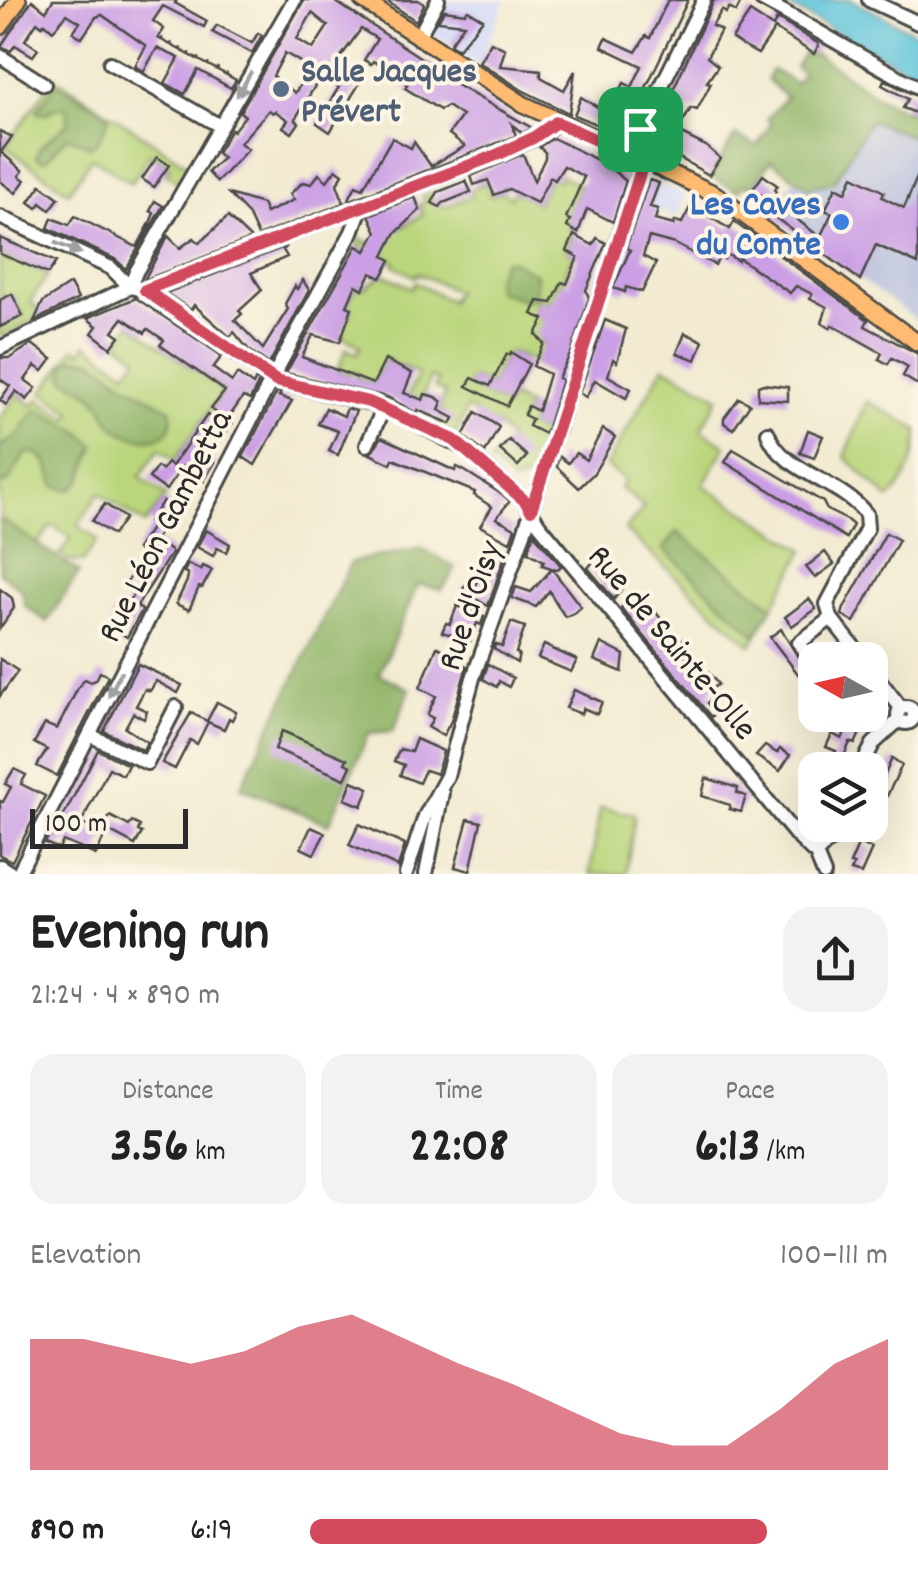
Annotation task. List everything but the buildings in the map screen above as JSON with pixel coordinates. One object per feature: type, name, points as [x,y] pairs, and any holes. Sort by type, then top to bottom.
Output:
[{"type":"main road","points":[[0,27],[18,0]]},
{"type":"main road","points":[[362,0],[556,122],[733,206],[918,343]]},
{"type":"street","points":[[138,288],[220,126],[294,0]]},
{"type":"street","points":[[418,38],[438,0]]},
{"type":"street","name":"Rue d'Oisy","points":[[426,874],[444,783],[473,678],[531,510],[636,158],[640,129],[704,0]]},
{"type":"street","points":[[762,0],[820,30],[858,57],[918,87]]},
{"type":"street","points":[[870,0],[918,23]]},
{"type":"street","points":[[0,56],[44,84]]},
{"type":"street","points":[[110,63],[220,126]]},
{"type":"street","points":[[0,348],[138,288],[361,208],[522,144],[556,122]]},
{"type":"street","points":[[596,140],[640,129]]},
{"type":"street","name":"Rue Léon Gambetta","points":[[16,873],[352,232],[361,208]]},
{"type":"street","points":[[0,216],[111,268],[272,379]]},
{"type":"street","name":"Rue de Sainte-Olle","points":[[272,379],[384,407],[458,444],[525,501],[661,674],[796,835],[817,854],[824,874]]},
{"type":"street","points":[[367,445],[384,407]]},
{"type":"street","points":[[768,433],[777,452],[843,493],[866,514],[868,528],[828,599],[831,618],[850,642]]},
{"type":"street","points":[[799,642],[831,618]]},
{"type":"street","points":[[869,752],[873,744],[910,717],[888,690]]},
{"type":"street","points":[[90,734],[148,763],[176,706]]},
{"type":"street","name":"Rue d'Oisy","points":[[406,874],[425,816],[444,783]]},
{"type":"street","points":[[817,854],[828,842]]},
{"type":"street","points":[[0,866],[16,873]]},
{"type":"path","points":[[161,38],[245,83]]},
{"type":"path","points":[[0,302],[0,310]]},
{"type":"shaded area","points":[[442,0],[506,0],[478,64],[428,30]]},
{"type":"shaded area","points":[[870,119],[918,139],[918,321],[777,219],[786,206],[786,191],[795,178],[809,188],[843,169]]},
{"type":"shaded area","points":[[649,180],[685,194],[678,216],[638,203]]},
{"type":"green space","points":[[804,53],[819,56],[879,98],[918,116],[918,139],[870,120],[834,182],[809,188],[771,161],[751,188],[745,184],[738,191],[711,177],[735,135],[757,146],[771,124],[767,119],[786,97],[767,79],[772,70],[795,83],[803,73],[795,67]]},
{"type":"green space","points":[[55,77],[189,166],[179,183],[166,174],[170,166],[151,153],[131,183],[92,157],[69,192],[5,147]]},
{"type":"green space","points":[[57,83],[104,111],[109,118],[91,147],[67,136],[47,159],[41,160],[36,156],[41,146],[68,123],[68,109],[60,107],[40,114],[37,111]]},
{"type":"green space","points":[[561,175],[580,185],[567,217],[567,227],[572,230],[567,251],[573,254],[562,285],[558,284],[549,302],[538,297],[533,314],[555,324],[540,342],[544,344],[540,365],[512,352],[506,354],[490,386],[473,378],[467,385],[506,406],[512,398],[528,406],[524,414],[532,419],[529,426],[545,434],[530,478],[513,483],[490,462],[509,440],[499,427],[467,408],[456,436],[438,427],[444,413],[439,410],[445,393],[435,388],[438,380],[430,377],[422,400],[408,396],[418,374],[398,365],[392,379],[385,376],[392,362],[386,359],[373,384],[356,377],[358,373],[352,371],[349,375],[338,370],[346,349],[357,354],[361,346],[341,333],[352,309],[347,306],[356,286],[363,289],[383,274],[412,288],[415,282],[450,301],[456,291],[417,273],[415,277],[390,259],[388,262],[357,246],[361,239],[385,251],[386,223],[400,229],[423,214],[419,205],[425,202],[422,196],[430,192],[433,203],[444,207],[472,196],[469,190],[486,183],[491,196],[502,192],[511,197],[514,191],[537,203],[550,177],[558,181]]},
{"type":"green space","points":[[0,254],[48,274],[30,302],[41,311],[41,318],[0,337],[0,328],[23,315],[12,295],[0,298]]},
{"type":"green space","points":[[510,260],[536,274],[535,297],[524,300],[496,290],[503,261]]},
{"type":"green space","points":[[130,324],[223,391],[175,460],[159,449],[140,477],[166,496],[145,524],[99,493],[78,526],[98,540],[83,562],[69,561],[60,554],[71,538],[52,525],[37,544],[0,519],[0,418],[17,394],[33,406],[39,399],[69,419],[72,412],[43,392],[75,348],[81,352],[87,344],[126,372],[138,357],[118,342]]},
{"type":"green space","points":[[73,358],[94,360],[124,383],[170,409],[169,429],[163,435],[145,439],[116,428],[93,395],[65,378],[64,366]]},
{"type":"green space","points":[[664,366],[719,397],[701,430],[726,446],[703,485],[805,550],[751,645],[625,530],[644,507],[620,488],[625,481],[606,466]]},
{"type":"green space","points":[[867,401],[918,430],[910,468],[889,499],[845,457]]},
{"type":"green space","points":[[42,410],[83,434],[95,446],[81,481],[70,490],[55,486],[47,462],[36,453],[26,453],[7,483],[0,484],[0,447],[19,434],[34,412]]},
{"type":"green space","points":[[0,519],[79,572],[47,622],[25,606],[22,590],[0,573]]},
{"type":"green space","points":[[677,532],[773,606],[756,635],[663,549]]},
{"type":"green space","points":[[421,548],[456,568],[442,590],[418,584],[379,674],[410,689],[393,731],[369,733],[329,824],[241,787],[351,562]]},
{"type":"green space","points":[[600,808],[635,814],[626,874],[590,874]]},
{"type":"water","points":[[776,0],[852,0],[918,34],[918,75]]},
{"type":"place","name":"Salle Jacques Prévert","points":[[281,89]]},
{"type":"place","name":"Les Caves du Comte","points":[[841,222]]},
{"type":"route","points":[[556,122],[596,140],[640,129],[628,154],[644,161],[531,510],[454,440],[369,402],[276,381],[145,290],[499,154],[556,122]]}]
